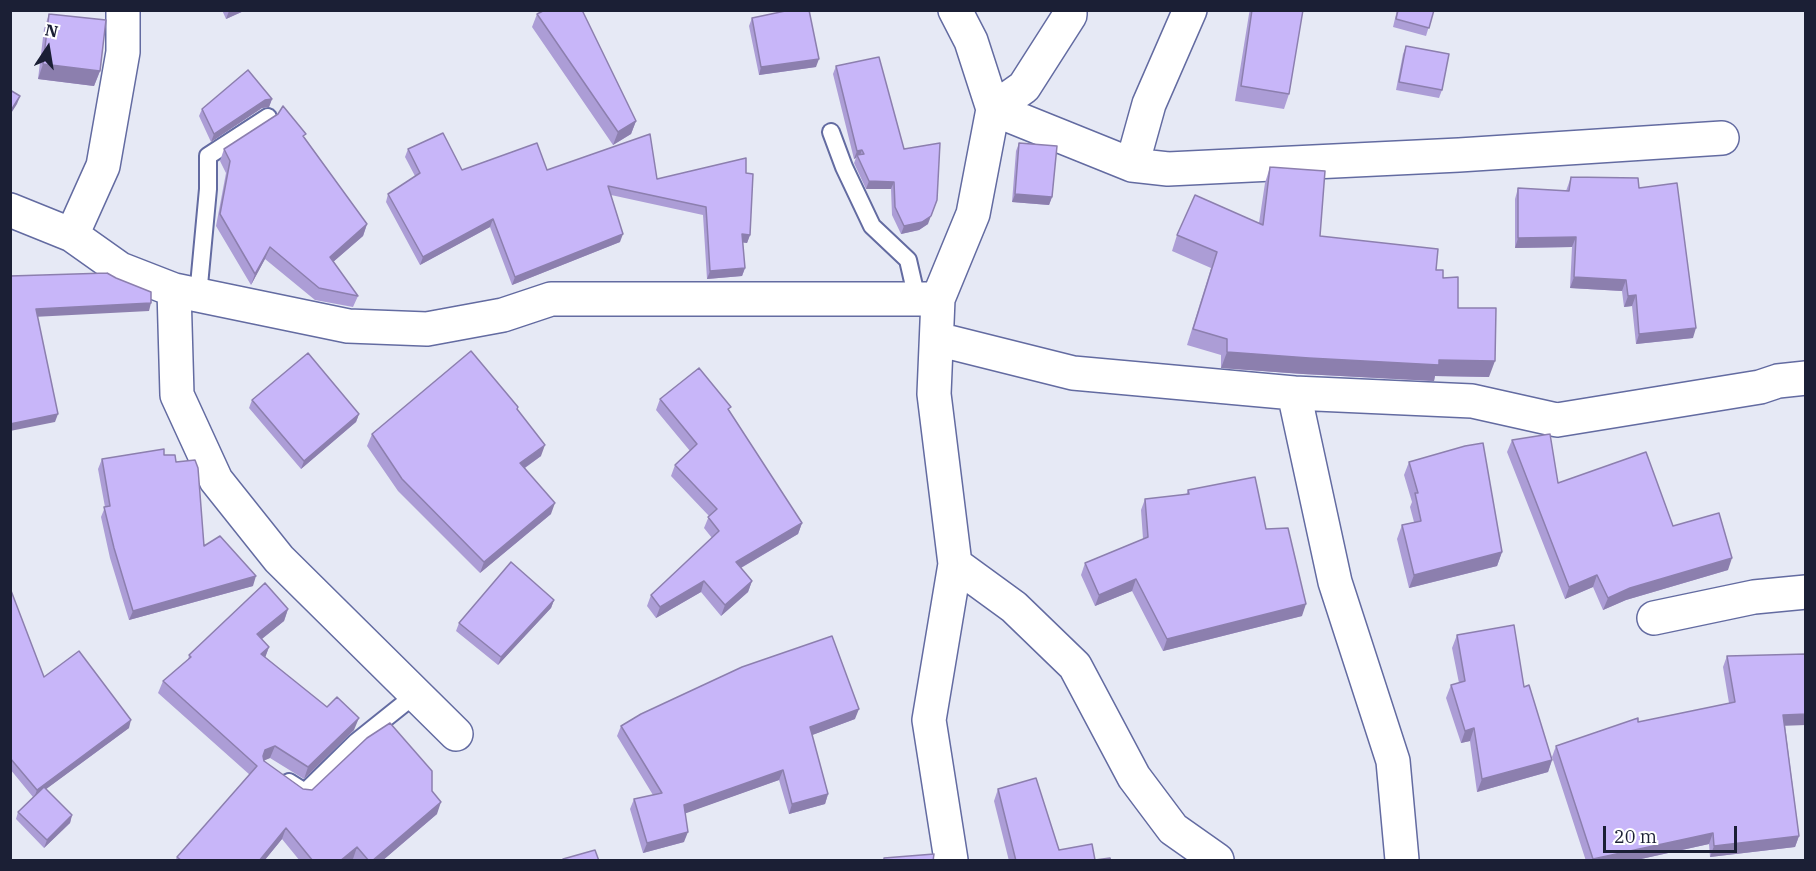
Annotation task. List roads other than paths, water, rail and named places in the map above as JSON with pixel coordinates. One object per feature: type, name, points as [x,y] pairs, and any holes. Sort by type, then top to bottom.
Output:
[{"type":"street","points":[[72,235],[103,166],[123,52],[123,10]]},
{"type":"street","points":[[951,861],[929,720],[955,564],[934,394],[937,339],[928,299],[972,214],[993,109],[971,41],[956,10]]},
{"type":"street","points":[[993,109],[1024,87],[1070,15],[1070,10]]},
{"type":"street","points":[[1132,165],[1149,104],[1190,10]]},
{"type":"street","points":[[993,109],[1132,165],[1168,169],[1459,155],[1722,138]]},
{"type":"street","points":[[10,210],[72,235],[120,269],[186,293],[348,326],[427,329],[503,315],[551,299],[928,299]]},
{"type":"street","points":[[186,293],[177,394],[216,480],[279,559],[456,734]]},
{"type":"street","points":[[937,339],[1073,373],[1294,393],[1472,401],[1557,420],[1806,378]]},
{"type":"street","points":[[1294,393],[1335,582],[1393,761],[1402,861]]},
{"type":"street","points":[[955,564],[1014,607],[1075,666],[1134,777],[1173,829],[1217,861]]},
{"type":"street","points":[[1654,618],[1754,597],[1806,592]]},
{"type":"lane","points":[[186,293],[208,189],[208,156],[268,117]]},
{"type":"lane","points":[[831,132],[844,167],[872,225],[908,260],[928,299]]},
{"type":"lane","points":[[278,774],[305,792],[356,742],[416,694]]}]
